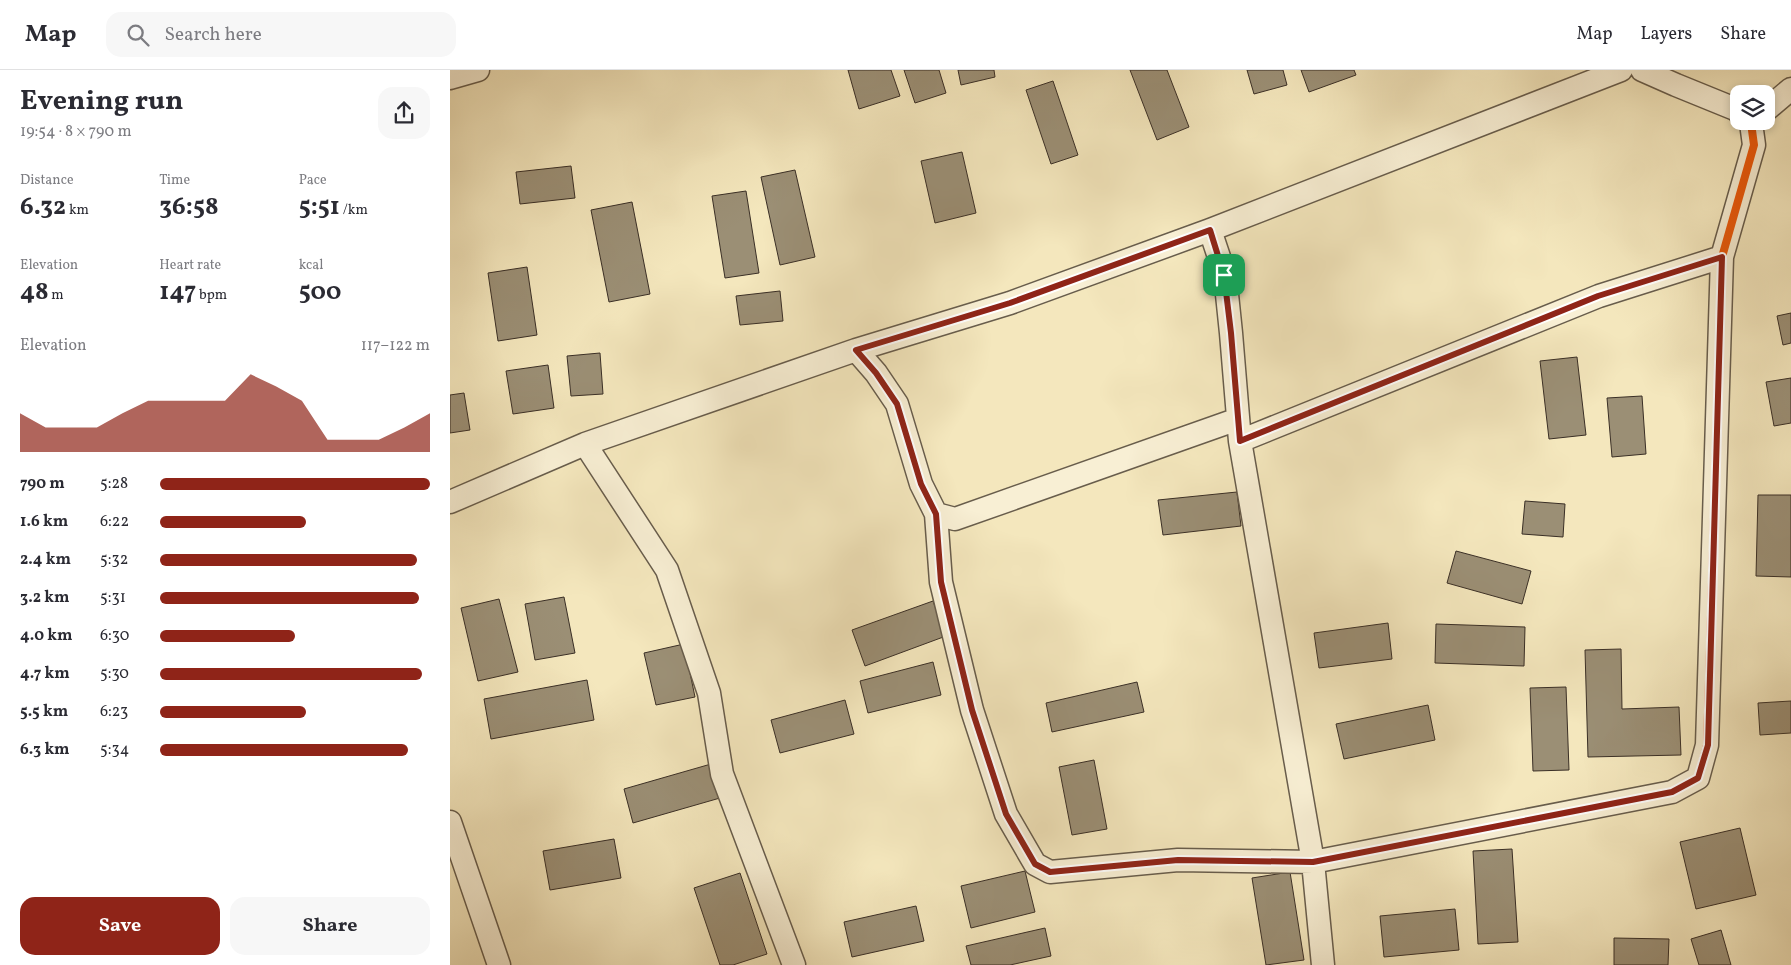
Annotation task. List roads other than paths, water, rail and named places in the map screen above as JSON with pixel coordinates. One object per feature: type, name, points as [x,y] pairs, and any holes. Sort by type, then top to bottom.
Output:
[{"type":"street","points":[[450,78],[478,70]]},
{"type":"street","points":[[450,502],[584,444],[856,350],[1010,303],[1210,230],[1621,70]]},
{"type":"street","points":[[1642,70],[1730,107]]},
{"type":"street","points":[[1775,100],[1791,89]]},
{"type":"street","points":[[856,350],[876,373],[897,404],[921,484],[936,514],[941,582],[972,710],[1006,814],[1035,864],[1050,872],[1178,860],[1313,862],[1672,792],[1698,778],[1708,745],[1722,257],[1754,145],[1753,130]]},
{"type":"street","points":[[1210,230],[1224,275],[1239,430],[1313,862],[1323,965]]},
{"type":"street","points":[[936,514],[955,519],[1239,430],[1598,296],[1722,257]]},
{"type":"street","points":[[584,444],[667,570],[709,693],[722,774],[794,965]]},
{"type":"street","points":[[450,822],[499,965]]}]
